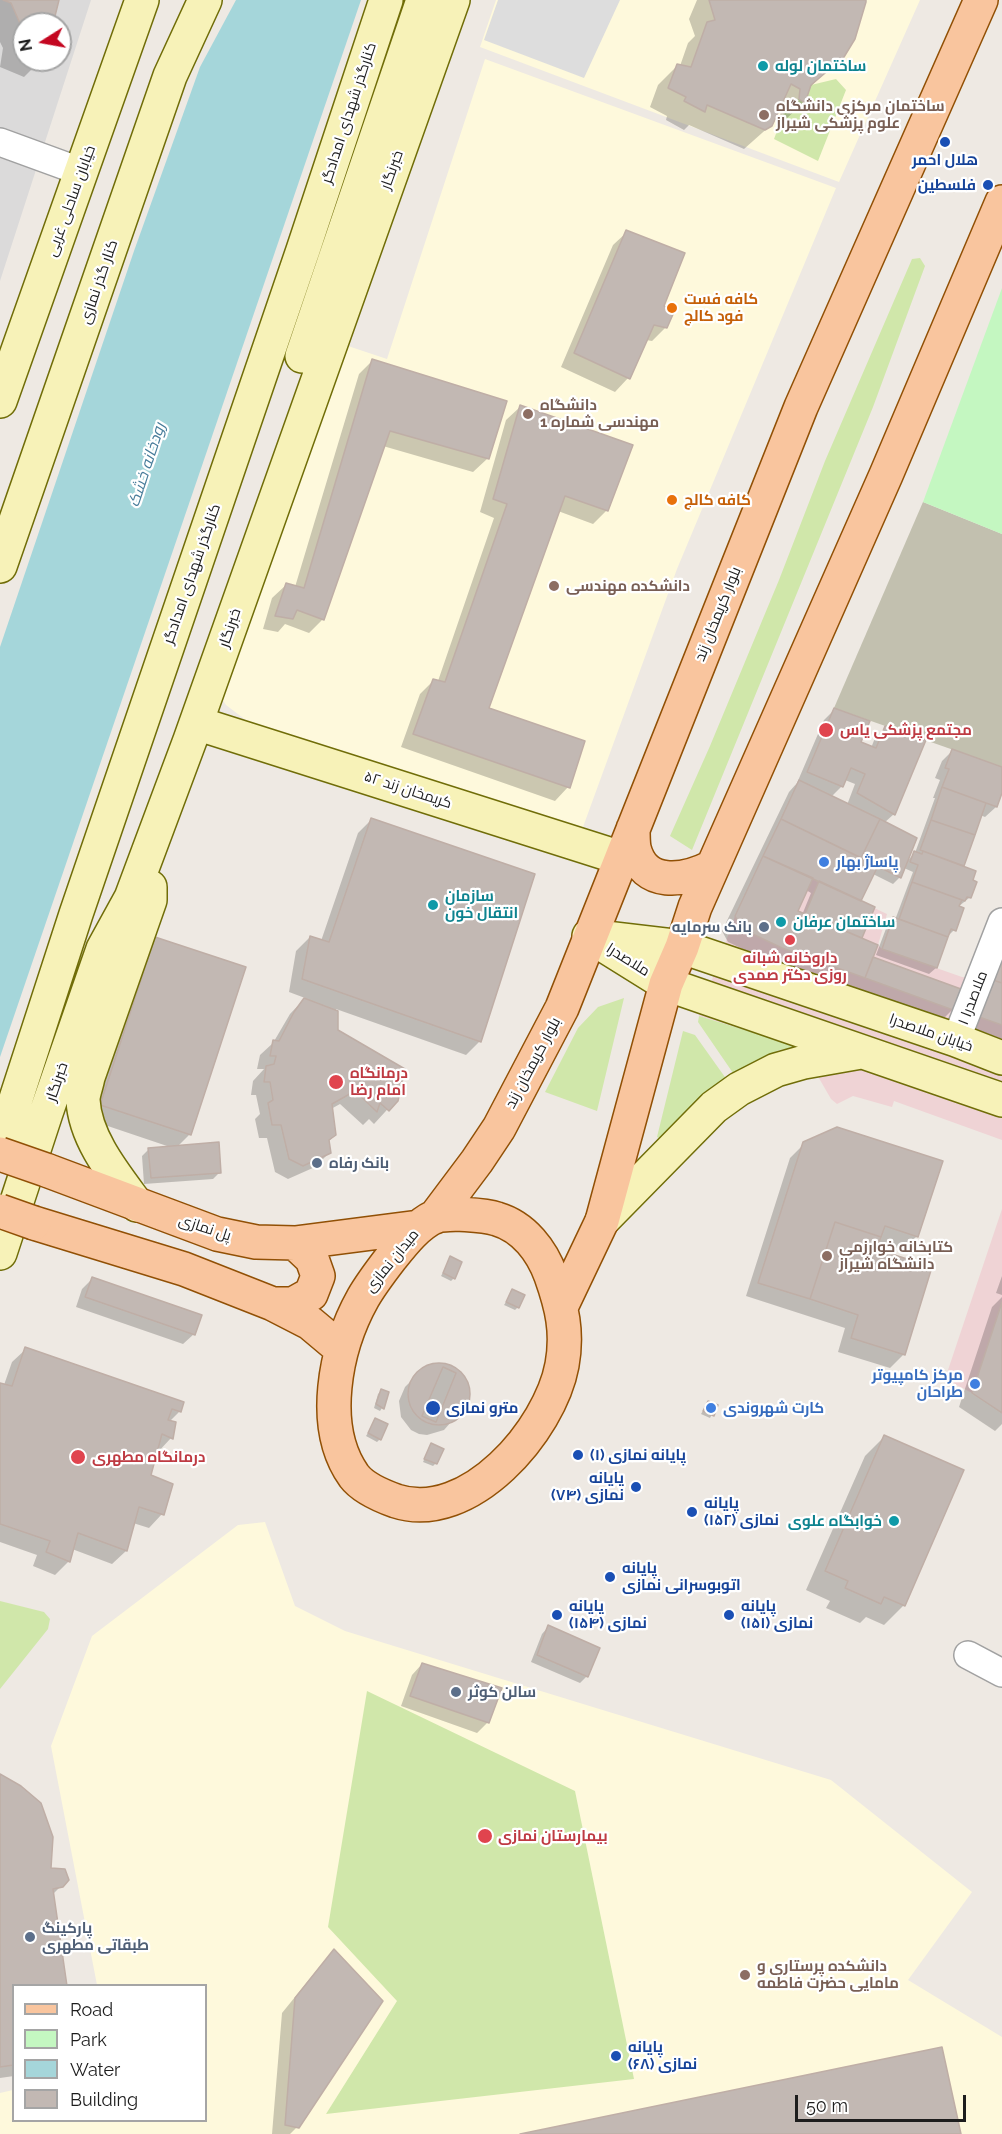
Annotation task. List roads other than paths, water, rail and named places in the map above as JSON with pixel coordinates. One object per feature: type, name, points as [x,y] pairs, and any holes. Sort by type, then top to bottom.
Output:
[{"type":"main road","name":"خیابان ساحلی غربی","points":[[0,401],[142,0]]},
{"type":"main road","points":[[170,76],[194,0]]},
{"type":"main road","name":"کنار گذر نمازی","points":[[0,566],[170,76],[205,0]]},
{"type":"main road","name":"کنارگذر شهدای امدادگر","points":[[0,1148],[80,903],[386,0]]},
{"type":"main road","points":[[103,949],[117,887],[411,41],[423,0]]},
{"type":"main road","name":"خبرنگار","points":[[0,1253],[103,949],[131,898],[196,723],[453,0]]},
{"type":"main road","name":"بلوار کریمخان زند","points":[[427,1222],[477,1161],[499,1128],[562,1008],[801,407],[981,0]]},
{"type":"main road","points":[[562,1305],[602,1221],[666,984],[712,867],[886,475],[1002,202]]},
{"type":"main road","name":"کریمخان زند ۵۲","points":[[196,723],[627,843]]},
{"type":"main road","points":[[627,843],[634,848],[640,863],[659,877],[679,879],[712,867]]},
{"type":"main road","points":[[137,1205],[104,1162],[89,1126],[83,1099],[88,1077],[150,900],[151,844]]},
{"type":"main road","name":"ملاصدرا","points":[[589,936],[682,947],[860,1009]]},
{"type":"main road","name":"ملاصدرا","points":[[589,936],[666,984],[866,1052]]},
{"type":"main road","name":"خیابان ملاصدرا","points":[[860,1009],[956,1040],[1002,1058]]},
{"type":"main road","points":[[602,1221],[714,1107],[739,1089],[785,1067],[827,1057],[866,1052],[1002,1100]]},
{"type":"main road","name":"پل نمازی","points":[[0,1154],[216,1234],[256,1242],[295,1243],[427,1222]]},
{"type":"main road","points":[[0,1211],[184,1269],[273,1304],[310,1323],[341,1349]]},
{"type":"main road","name":"میدان نمازی","points":[[457,1214],[498,1219],[524,1234],[545,1259],[562,1305],[565,1337],[561,1366],[553,1394],[523,1446],[500,1469],[465,1491],[435,1504],[407,1504],[380,1495],[355,1478],[340,1452],[336,1435],[334,1394],[341,1349],[362,1300],[372,1284],[403,1243],[427,1222],[457,1214]]},
{"type":"main road","points":[[273,1304],[293,1304],[311,1294],[318,1276],[312,1259],[295,1243]]},
{"type":"street","points":[[0,142],[82,172]]},
{"type":"street","name":"۱ ملاصدرا","points":[[956,1040],[1002,922]]},
{"type":"street","points":[[968,1655],[1002,1673]]},
{"type":"water","name":"رودخانه خشک","points":[[236,0],[361,0],[0,1057],[0,647],[134,251],[200,67]]},
{"type":"place","name":"ساختمان لوله","points":[[763,66]]},
{"type":"place","name":"ساختمان مرکزی دانشگاه علوم پزشکی شیراز","points":[[764,115]]},
{"type":"place","name":"هلال احمر","points":[[945,142]]},
{"type":"place","name":"فلسطین","points":[[988,185]]},
{"type":"place","name":"کافه فست فود کالج","points":[[672,308]]},
{"type":"place","name":"دانشگاه مهندسی شماره 1","points":[[528,414]]},
{"type":"place","name":"کافه کالج","points":[[672,500]]},
{"type":"place","name":"دانشکده مهندسی","points":[[554,586]]},
{"type":"place","name":"مجتمع پزشکی یاس","points":[[826,730]]},
{"type":"place","name":"پاساژ بهار","points":[[824,862]]},
{"type":"place","name":"سازمان انتقال خون","points":[[433,905]]},
{"type":"place","name":"ساختمان عرفان","points":[[781,922]]},
{"type":"place","name":"بانک سرمایه","points":[[764,927]]},
{"type":"place","name":"داروخانه شبانه روزی دکتر صمدی","points":[[790,940]]},
{"type":"place","name":"درمانگاه امام رضا","points":[[336,1082]]},
{"type":"place","name":"بانک رفاه","points":[[317,1163]]},
{"type":"place","name":"کتابخانه خوارزمی دانشگاه شیراز","points":[[827,1256]]},
{"type":"place","name":"مرکز کامپیوتر طراحان","points":[[975,1384]]},
{"type":"place","name":"مترو نمازی","points":[[433,1408]]},
{"type":"place","name":"کارت شهروندی","points":[[711,1408]]},
{"type":"place","name":"پایانه نمازی (۱)","points":[[578,1455]]},
{"type":"place","name":"درمانگاه مطهری","points":[[78,1457]]},
{"type":"place","name":"پایانه نمازی (۷۴)","points":[[636,1487]]},
{"type":"place","name":"پایانه نمازی (۱۵۲)","points":[[692,1512]]},
{"type":"place","name":"خوابگاه علوی","points":[[894,1521]]},
{"type":"place","name":"پایانه اتوبوسرانی نمازی","points":[[610,1577]]},
{"type":"place","name":"پایانه نمازی (۱۵۴)","points":[[557,1615]]},
{"type":"place","name":"پایانه نمازی (۱۵۱)","points":[[729,1615]]},
{"type":"place","name":"سالن کوثر","points":[[456,1692]]},
{"type":"place","name":"بیمارستان نمازی","points":[[485,1836]]},
{"type":"place","name":"پارکینگ طبقاتی مطهری","points":[[30,1937]]},
{"type":"place","name":"دانشکده پرستاری و مامایی حضرت فاطمه","points":[[745,1975]]},
{"type":"place","name":"پایانه نمازی (۶۸)","points":[[616,2056]]}]
